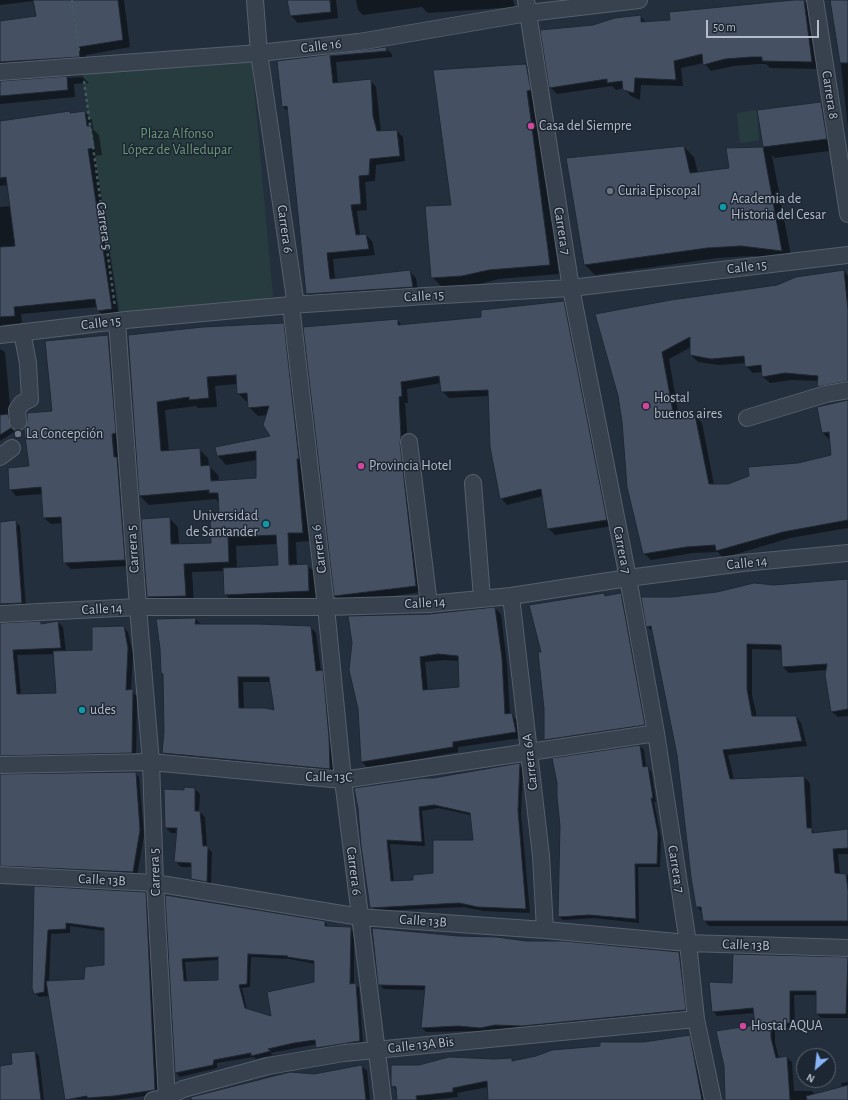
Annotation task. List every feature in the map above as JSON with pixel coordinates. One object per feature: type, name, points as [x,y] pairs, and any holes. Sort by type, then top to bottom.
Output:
[{"type":"street","name":"Carrera 6","points":[[255,0],[259,53],[295,299],[291,305],[326,607],[343,780],[384,1100]]},
{"type":"street","name":"Calle 16","points":[[0,72],[259,53],[359,42],[527,6],[639,0]]},
{"type":"street","name":"Carrera 8","points":[[815,0],[844,157],[848,214]]},
{"type":"street","name":"Carrera 7","points":[[527,6],[571,288],[628,578],[656,733],[688,943],[696,1019],[713,1100]]},
{"type":"street","name":"Calle 15","points":[[0,335],[291,305],[571,288],[848,255]]},
{"type":"street","name":"Carrera 5","points":[[117,322],[151,762],[163,1099]]},
{"type":"street","points":[[18,422],[16,410],[22,403],[30,399],[28,363],[22,332]]},
{"type":"street","points":[[747,418],[826,394],[848,390]]},
{"type":"street","points":[[409,442],[429,604]]},
{"type":"street","points":[[473,484],[482,598]]},
{"type":"street","name":"Calle 14","points":[[0,614],[138,607],[326,607],[429,604],[511,596],[628,578],[743,563],[848,553]]},
{"type":"street","name":"Carrera 6A","points":[[511,596],[541,856],[545,930]]},
{"type":"street","name":"Calle 13C","points":[[0,765],[151,762],[343,780],[656,733]]},
{"type":"street","name":"Calle 13B","points":[[0,875],[155,883],[360,917],[545,930],[688,943],[848,948]]},
{"type":"street","name":"Calle 13A Bis","points":[[163,1099],[183,1088],[268,1066],[377,1050],[696,1019]]},
{"type":"path","name":"Carrera 5","points":[[72,0],[117,322]]},
{"type":"green space","name":"Plaza Alfonso López de Valledupar","points":[[251,54],[273,296],[261,300],[120,313],[81,66]]},
{"type":"green space","points":[[757,110],[759,140],[740,143],[737,113]]},
{"type":"building","points":[[33,0],[118,0],[123,40],[79,47],[80,57],[0,62],[0,21],[36,16]]},
{"type":"building","points":[[287,0],[330,0],[331,12],[290,16]]},
{"type":"building","points":[[804,0],[812,62],[762,61],[762,57],[751,57],[725,59],[703,65],[702,54],[674,61],[676,80],[635,78],[634,93],[623,90],[622,81],[607,83],[607,79],[549,88],[540,30],[593,25],[615,18],[641,15],[641,22],[670,20],[669,12]]},
{"type":"building","points":[[830,0],[848,0],[848,63],[840,63]]},
{"type":"building","points":[[386,47],[387,51],[330,56],[333,83],[371,79],[373,116],[377,131],[397,130],[400,156],[370,159],[369,175],[359,176],[361,204],[351,205],[356,235],[366,234],[369,249],[327,253],[330,279],[410,270],[413,287],[306,294],[287,106],[282,107],[277,61]]},
{"type":"building","points":[[526,64],[531,90],[527,91],[550,265],[489,270],[462,276],[431,278],[425,206],[451,205],[433,70]]},
{"type":"building","points":[[83,75],[67,77],[68,90],[0,96],[0,81]]},
{"type":"building","points":[[821,102],[827,139],[763,147],[757,110]]},
{"type":"building","points":[[70,111],[70,113],[85,111],[87,126],[91,126],[95,148],[88,149],[112,309],[97,311],[95,299],[14,307],[15,316],[0,317],[0,247],[15,246],[6,177],[0,178],[0,121]]},
{"type":"building","points":[[684,146],[690,173],[729,168],[726,148],[763,147],[782,251],[741,246],[707,248],[584,265],[566,158]]},
{"type":"building","points":[[844,270],[848,310],[848,381],[817,387],[818,376],[785,373],[762,377],[761,365],[745,367],[744,356],[711,359],[690,355],[690,337],[662,352],[674,417],[695,415],[709,484],[728,484],[749,476],[748,467],[798,463],[831,455],[829,432],[822,433],[817,407],[848,400],[848,520],[783,532],[716,551],[715,545],[686,547],[643,554],[627,487],[622,422],[618,396],[595,314],[671,300],[777,285],[796,277]]},
{"type":"building","points":[[564,301],[607,520],[547,529],[541,489],[500,499],[490,447],[488,390],[441,392],[439,376],[401,382],[402,396],[399,397],[400,443],[416,586],[334,596],[303,327],[398,319],[398,325],[481,317],[481,310]]},
{"type":"building","points":[[284,323],[299,459],[297,459],[303,533],[288,533],[289,565],[308,564],[309,591],[224,595],[223,568],[278,565],[276,535],[228,537],[229,562],[184,564],[186,596],[147,597],[141,519],[170,517],[171,544],[211,543],[210,514],[219,514],[218,493],[209,493],[209,490],[139,496],[128,335],[203,327]],"holes":[[[236,375],[237,394],[247,393],[248,408],[269,406],[263,425],[270,436],[215,447],[217,456],[256,451],[256,478],[211,481],[210,465],[201,466],[200,448],[161,451],[157,402],[189,397],[189,400],[209,398],[207,377]]]},
{"type":"building","points":[[108,335],[116,433],[112,434],[114,457],[117,457],[125,560],[63,563],[61,517],[43,518],[41,487],[9,490],[8,468],[29,466],[24,429],[27,422],[27,413],[52,411],[45,341]]},
{"type":"building","points":[[8,414],[11,428],[0,435],[0,415]]},
{"type":"building","points":[[16,520],[22,603],[0,604],[0,522]]},
{"type":"building","points":[[848,579],[848,709],[831,712],[825,675],[827,664],[782,667],[781,645],[747,644],[747,689],[752,716],[796,716],[802,741],[723,750],[730,779],[804,776],[807,828],[812,828],[812,833],[848,829],[848,848],[833,849],[835,873],[846,874],[848,890],[848,921],[703,921],[701,907],[696,907],[691,877],[677,755],[651,626],[646,627],[641,597],[672,597],[717,592],[754,583],[774,585]]},
{"type":"building","points":[[604,593],[605,596],[621,593],[645,725],[544,740],[544,709],[538,652],[541,652],[529,605]]},
{"type":"building","points":[[495,607],[502,658],[505,714],[512,713],[516,732],[453,742],[453,747],[361,762],[358,709],[349,670],[352,643],[348,616],[429,614]],"holes":[[[438,654],[458,656],[459,687],[423,690],[420,657]]]},
{"type":"building","points":[[196,618],[195,624],[311,626],[316,671],[323,670],[329,737],[330,769],[162,753],[164,732],[163,674],[161,673],[160,649],[156,619]],"holes":[[[238,677],[269,677],[274,710],[266,708],[239,708]]]},
{"type":"building","points":[[41,621],[41,624],[58,621],[61,648],[13,650],[17,694],[56,693],[53,651],[92,650],[92,627],[124,626],[128,648],[126,690],[133,689],[132,753],[0,756],[0,623]]},
{"type":"building","points":[[640,745],[643,767],[648,766],[653,798],[651,798],[658,833],[657,864],[635,864],[636,919],[589,915],[558,917],[560,826],[557,783],[552,758]]},
{"type":"building","points":[[520,763],[518,810],[526,909],[478,907],[459,903],[370,908],[361,846],[358,808],[354,788],[423,778],[433,778]],"holes":[[[434,805],[470,813],[473,840],[433,840],[433,873],[413,875],[413,880],[391,881],[387,840],[422,842],[419,807]]]},
{"type":"building","points":[[136,772],[140,830],[133,872],[0,866],[0,774]]},
{"type":"building","points":[[184,787],[195,788],[195,811],[200,811],[203,846],[208,846],[207,882],[191,879],[191,863],[174,862],[177,828],[165,828],[164,789],[184,790]]},
{"type":"building","points":[[34,886],[146,892],[155,1090],[114,1096],[87,1098],[87,1096],[65,1100],[46,981],[84,979],[85,967],[104,965],[104,928],[66,923],[66,929],[48,930],[44,992],[34,994],[32,988]]},
{"type":"building","points":[[165,895],[325,921],[325,926],[351,927],[350,984],[356,983],[360,1041],[316,1048],[315,1040],[294,1043],[268,1049],[271,1051],[251,1056],[251,1053],[214,1060],[213,1065],[175,1073]],"holes":[[[248,954],[288,956],[287,957],[314,961],[314,982],[267,992],[271,1016],[245,1008],[239,985],[247,984]],[[218,957],[218,980],[184,981],[182,959]]]},
{"type":"building","points":[[372,928],[458,936],[497,937],[526,941],[564,941],[679,952],[686,1010],[522,1026],[495,1025],[480,1028],[458,1026],[421,1028],[425,986],[378,985]]},
{"type":"building","points":[[733,954],[848,957],[846,1014],[816,1014],[816,991],[790,991],[790,1023],[771,1024],[771,1038],[776,1058],[787,1056],[790,1100],[725,1100],[724,1066],[716,1031],[755,1025],[753,1008],[712,1012],[709,982],[732,983]]},
{"type":"building","points":[[690,1035],[702,1100],[488,1100],[487,1081],[453,1088],[453,1092],[416,1096],[417,1100],[397,1100],[396,1087],[391,1086],[391,1065],[419,1065],[449,1057],[494,1059],[512,1058],[512,1061],[536,1056],[552,1050],[600,1046],[600,1042],[644,1042]]},
{"type":"building","points":[[35,1051],[41,1100],[0,1100],[0,1066],[12,1064],[11,1053]]},
{"type":"building","points":[[362,1065],[366,1100],[191,1100],[191,1097],[290,1072],[314,1074]]},
{"type":"building","points":[[848,1085],[848,1100],[807,1100],[806,1096]]},
{"type":"place","name":"Casa del Siempre","points":[[531,126]]},
{"type":"place","name":"Curia Episcopal","points":[[610,191]]},
{"type":"place","name":"Academia de Historia del Cesar","points":[[723,207]]},
{"type":"place","name":"Hostal buenos aires","points":[[646,406]]},
{"type":"place","name":"La Concepción","points":[[18,434]]},
{"type":"place","name":"Provincia Hotel","points":[[361,466]]},
{"type":"place","name":"Universidad de Santander","points":[[266,524]]},
{"type":"place","name":"udes","points":[[82,710]]},
{"type":"place","name":"Hostal AQUA","points":[[743,1026]]}]
